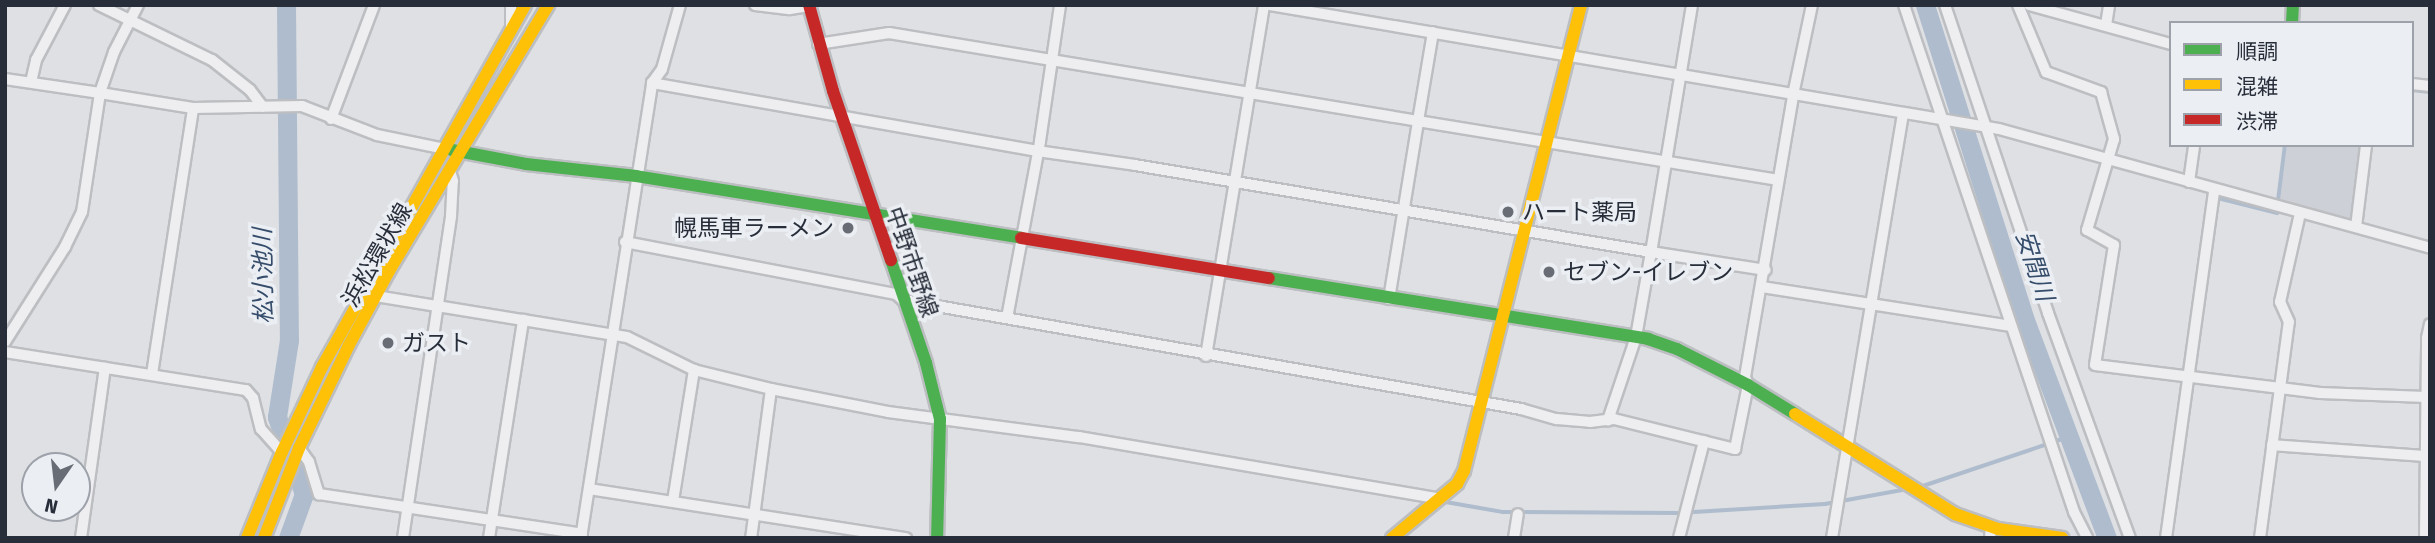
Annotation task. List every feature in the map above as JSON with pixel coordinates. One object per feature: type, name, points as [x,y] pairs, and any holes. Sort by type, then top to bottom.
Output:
[{"type":"street","points":[[31,82],[36,60],[65,5]]},
{"type":"street","points":[[99,5],[212,60],[250,90],[263,107]]},
{"type":"street","points":[[5,342],[65,247],[82,212],[100,93],[114,52],[138,5]]},
{"type":"street","points":[[331,119],[374,5]]},
{"type":"street","name":"浜松環状線","points":[[247,538],[282,452],[322,367],[525,5]]},
{"type":"street","name":"浜松環状線","points":[[264,538],[299,448],[376,296],[548,5]]},
{"type":"street","points":[[299,448],[309,462],[318,494],[407,505],[581,536],[652,83],[662,69],[680,5]]},
{"type":"street","points":[[755,5],[790,9],[809,6]]},
{"type":"street","points":[[1007,317],[1060,5]]},
{"type":"street","points":[[1206,356],[1264,5]]},
{"type":"street","points":[[1270,5],[1985,126],[2430,248]]},
{"type":"street","points":[[1392,538],[1458,485],[1464,471],[1581,5]]},
{"type":"street","points":[[1608,419],[1636,337],[1692,5]]},
{"type":"street","points":[[625,242],[896,294],[903,300],[1007,317],[1206,356],[1483,403],[1557,419],[1590,422],[1608,419],[1735,449],[1748,385],[1745,377],[1766,270],[1793,95],[1812,5]]},
{"type":"street","points":[[1904,5],[2074,512],[2087,538]]},
{"type":"street","points":[[1945,5],[2048,313],[2130,538]]},
{"type":"street","points":[[2018,5],[2046,72],[2101,92],[2114,139],[2087,230],[2114,245],[2095,365],[2320,393],[2426,397]]},
{"type":"street","points":[[2029,5],[2169,43]]},
{"type":"street","points":[[2106,25],[2109,5]]},
{"type":"street","points":[[508,6],[511,29]]},
{"type":"street","name":"中野市野線","points":[[809,6],[818,44],[873,216],[926,363],[940,419],[941,473],[937,538]]},
{"type":"street","points":[[1389,299],[1433,32]]},
{"type":"street","points":[[818,44],[889,33],[1779,180]]},
{"type":"street","points":[[5,79],[193,108],[302,106],[377,135],[526,164],[636,176],[1636,337],[1677,349],[1748,385],[1955,514],[1990,532],[2062,538]]},
{"type":"street","points":[[652,83],[1037,151],[1766,270]]},
{"type":"street","points":[[152,374],[193,108]]},
{"type":"street","points":[[1832,538],[1903,113]]},
{"type":"street","points":[[2189,183],[2194,147]]},
{"type":"street","points":[[2356,228],[2366,147]]},
{"type":"street","points":[[403,538],[451,216],[453,181],[450,171]]},
{"type":"street","points":[[2166,538],[2214,190]]},
{"type":"street","points":[[2260,538],[2289,322],[2280,302],[2300,213]]},
{"type":"street","points":[[1762,287],[2011,326]]},
{"type":"street","points":[[376,296],[627,337],[694,370],[771,390],[940,419],[1079,437],[1440,499]]},
{"type":"street","points":[[489,538],[523,320]]},
{"type":"street","points":[[2425,538],[2429,431],[2426,397],[2430,324]]},
{"type":"street","points":[[5,352],[246,390],[253,398],[261,429],[282,452]]},
{"type":"street","points":[[81,538],[105,368]]},
{"type":"street","points":[[673,501],[694,370]]},
{"type":"street","points":[[751,538],[771,390]]},
{"type":"street","points":[[1679,538],[1703,441]]},
{"type":"street","points":[[2272,445],[2427,456]]},
{"type":"street","points":[[589,489],[906,538]]},
{"type":"street","points":[[1514,538],[1518,514]]},
{"type":"shaded area","points":[[2287,147],[2363,147],[2353,220],[2280,200]]},
{"type":"waterway","name":"松小池川","points":[[286,5],[289,340],[277,417],[304,494],[288,538]]},
{"type":"waterway","name":"安間川","points":[[1925,5],[2025,320],[2107,538]]},
{"type":"waterway","points":[[2414,90],[2430,92]]},
{"type":"waterway","points":[[2278,201],[2285,147]]},
{"type":"waterway","points":[[2217,204],[2218,198],[2277,213]]},
{"type":"waterway","points":[[704,377],[762,391]]},
{"type":"waterway","points":[[2056,441],[2068,437]]},
{"type":"waterway","points":[[1920,487],[2048,444]]},
{"type":"waterway","points":[[1694,512],[1825,504],[1902,490]]},
{"type":"waterway","points":[[1446,502],[1503,512],[1677,513]]},
{"type":"traffic: fast","points":[[2292,21],[2293,5]]},
{"type":"traffic: fast","points":[[452,150],[526,164],[636,176],[1021,238]]},
{"type":"traffic: fast","points":[[891,260],[926,363],[940,419],[937,538]]},
{"type":"traffic: fast","points":[[1269,278],[1648,339],[1677,349],[1748,385],[1795,414]]},
{"type":"traffic: slow","points":[[247,538],[282,452],[322,367],[525,5]]},
{"type":"traffic: slow","points":[[264,538],[299,448],[349,345],[389,271],[548,5]]},
{"type":"traffic: slow","points":[[1392,538],[1457,484],[1464,471],[1581,5]]},
{"type":"traffic: slow","points":[[1795,414],[1955,514],[1998,529],[2062,538]]},
{"type":"traffic: jam","points":[[809,5],[833,91],[891,260]]},
{"type":"traffic: jam","points":[[1021,238],[1269,278]]},
{"type":"place","name":"ハート薬局","points":[[1508,212]]},
{"type":"place","name":"幌馬車ラーメン","points":[[848,228]]},
{"type":"place","name":"セブン-イレブン","points":[[1549,272]]},
{"type":"place","name":"ガスト","points":[[388,343]]}]
